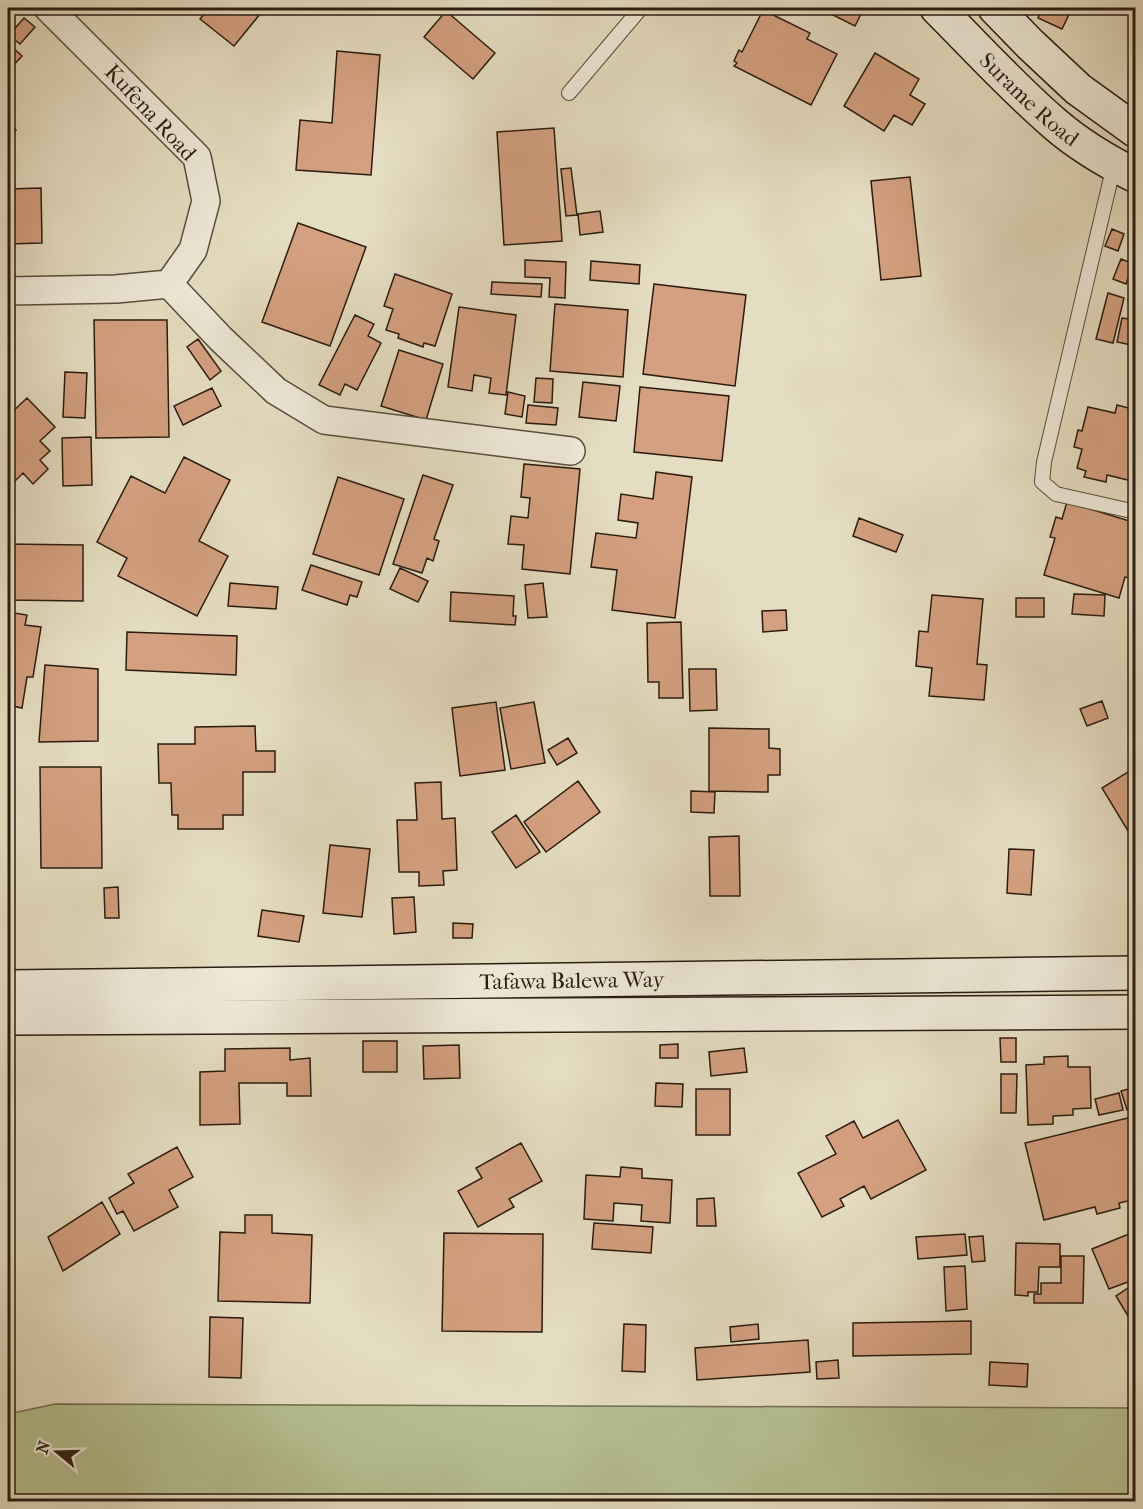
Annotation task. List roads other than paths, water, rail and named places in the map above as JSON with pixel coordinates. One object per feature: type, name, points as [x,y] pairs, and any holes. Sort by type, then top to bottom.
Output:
[{"type":"main road","name":"Surame Road","points":[[937,8],[1056,125],[1125,171]]},
{"type":"main road","name":"Surame Road","points":[[995,8],[1078,89],[1136,131]]},
{"type":"main road","name":"Tafawa Balewa Way","points":[[8,987],[1136,973]]},
{"type":"main road","name":"Tafawa Balewa Way","points":[[8,1018],[1136,1012]]},
{"type":"street","name":"Kufena Road","points":[[48,8],[197,157],[206,201],[194,250],[168,284]]},
{"type":"street","points":[[8,291],[116,289],[168,284],[276,391],[324,420],[571,451]]},
{"type":"lane","points":[[568,93],[641,8]]},
{"type":"lane","points":[[1125,171],[1046,451],[1042,482],[1056,494],[1136,512]]}]
